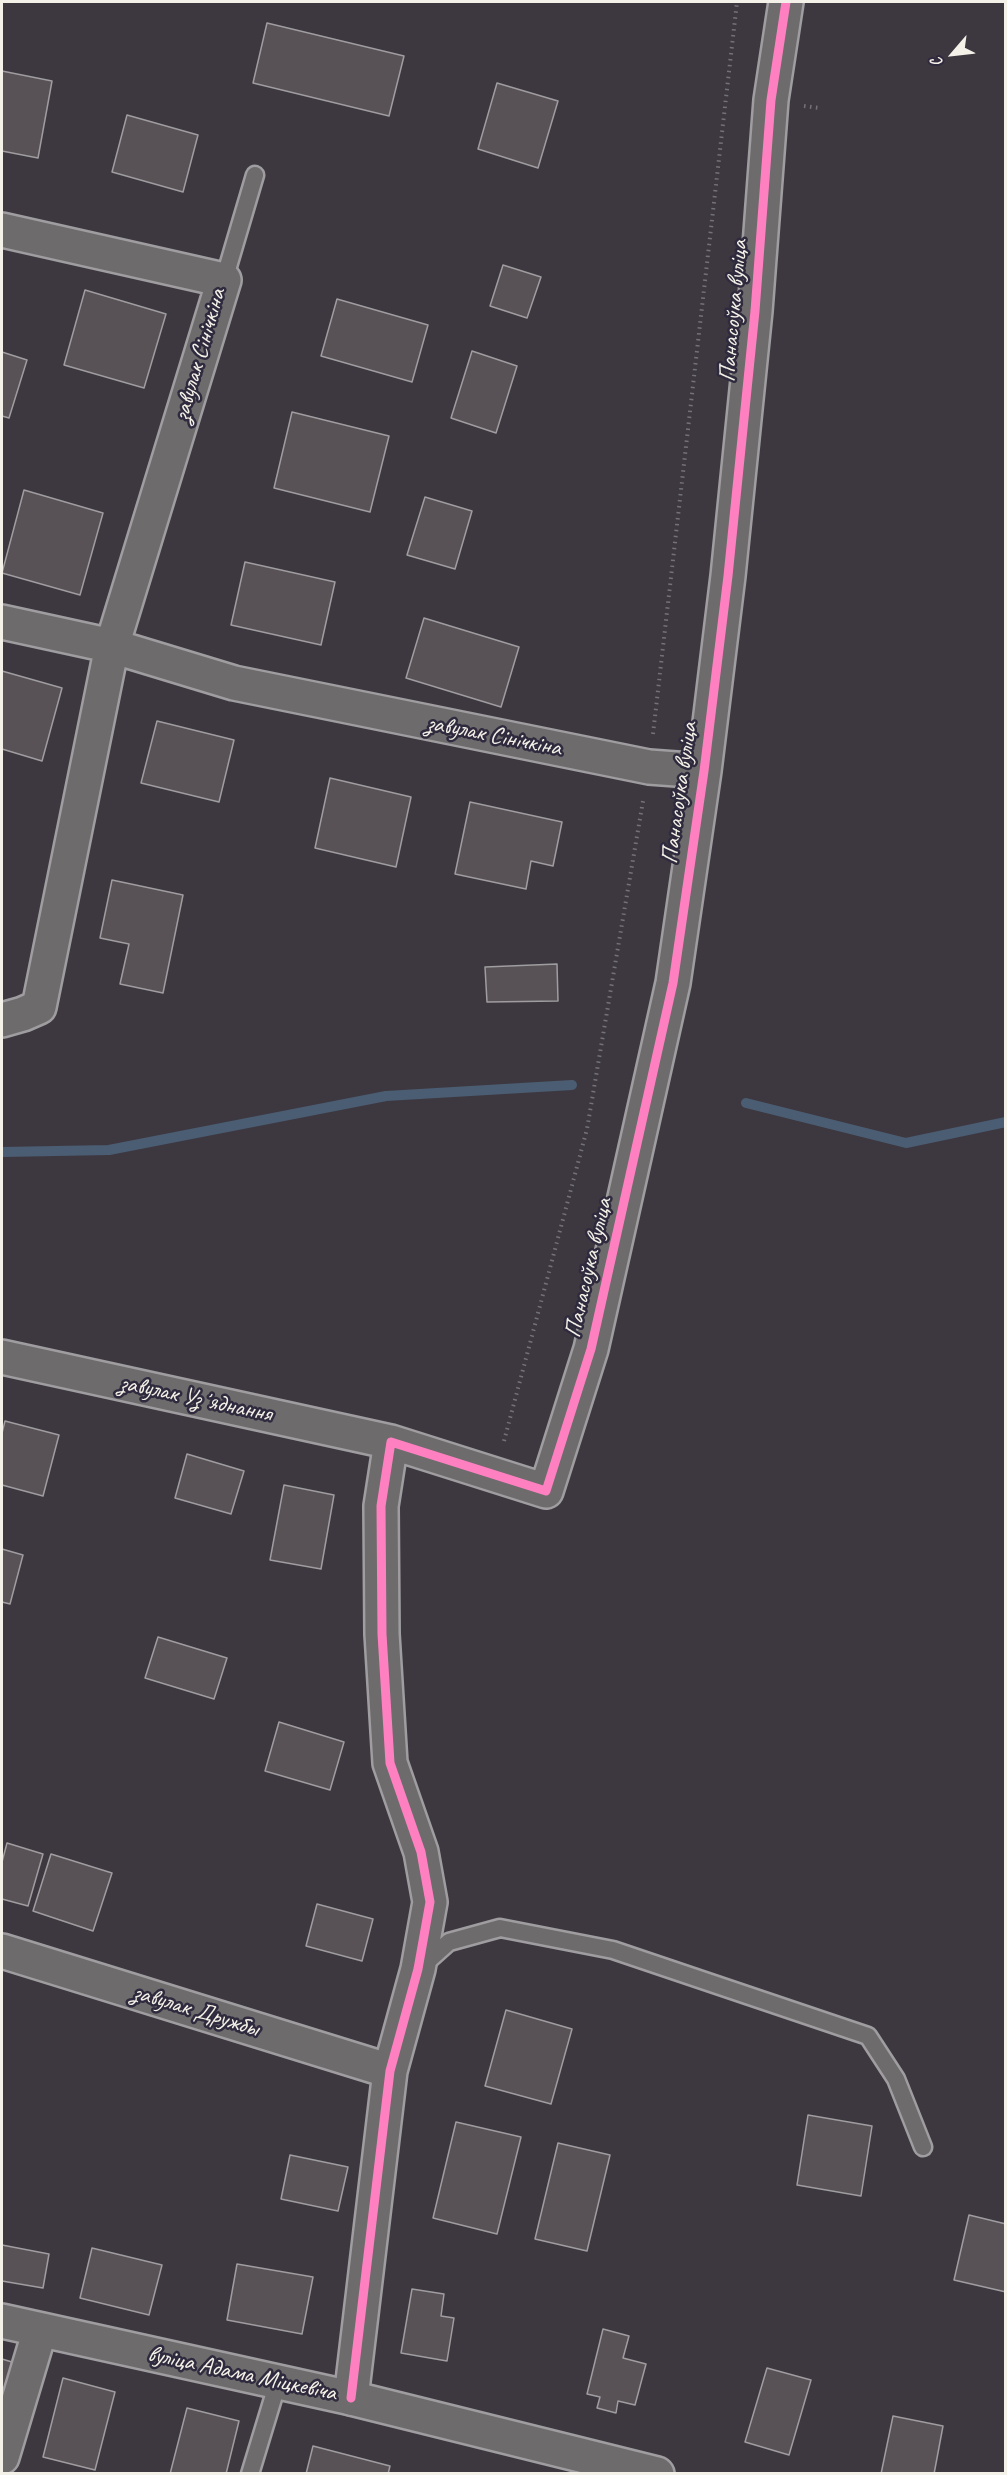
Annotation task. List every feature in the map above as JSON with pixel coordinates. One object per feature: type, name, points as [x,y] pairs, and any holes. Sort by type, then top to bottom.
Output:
[{"type":"street","name":"Панасоўка вуліца","points":[[463,1465],[546,1491],[591,1349],[674,983],[704,771],[728,576],[755,312],[771,100],[786,2]]},
{"type":"street","name":"завулак Сінічкіна","points":[[2,230],[224,280],[112,646],[39,1007],[2,1020]]},
{"type":"street","name":"завулак Сінічкіна","points":[[2,622],[112,646],[234,683],[649,767],[704,771]]},
{"type":"street","name":"завулак Узʼяднання","points":[[2,1357],[391,1442],[463,1465]]},
{"type":"street","points":[[351,2398],[390,2071],[418,1970],[430,1902],[421,1852],[390,1763],[382,1634],[381,1506],[391,1442]]},
{"type":"street","name":"завулак Дружбы","points":[[2,1951],[390,2071]]},
{"type":"street","name":"вуліца Адама Міцкевіча","points":[[2,2321],[351,2398],[642,2472]]},
{"type":"street","points":[[2,2457],[40,2330]]},
{"type":"lane","points":[[224,280],[255,175]]},
{"type":"lane","points":[[418,1970],[449,1942],[500,1928],[613,1950],[868,2036],[896,2079],[923,2147]]},
{"type":"lane","points":[[250,2474],[279,2382]]},
{"type":"path","points":[[492,1440],[504,1442],[587,1129],[649,767],[736,2]]},
{"type":"building","points":[[267,23],[404,56],[389,116],[253,83]]},
{"type":"building","points":[[2,71],[52,81],[38,158],[2,151]]},
{"type":"building","points":[[497,83],[558,101],[538,168],[478,149]]},
{"type":"building","points":[[127,115],[198,135],[183,192],[112,172]]},
{"type":"building","points":[[503,265],[541,277],[527,318],[490,306]]},
{"type":"building","points":[[85,290],[166,314],[144,388],[64,365]]},
{"type":"building","points":[[337,299],[428,325],[412,382],[321,356]]},
{"type":"building","points":[[472,351],[517,366],[496,433],[451,418]]},
{"type":"building","points":[[2,352],[27,360],[9,418],[2,416]]},
{"type":"building","points":[[292,412],[389,436],[370,512],[274,488]]},
{"type":"building","points":[[24,490],[103,513],[80,595],[2,573]]},
{"type":"building","points":[[425,497],[472,511],[455,569],[407,555]]},
{"type":"building","points":[[245,562],[335,582],[321,645],[231,625]]},
{"type":"building","points":[[424,618],[519,647],[501,707],[406,678]]},
{"type":"building","points":[[2,671],[62,688],[42,761],[2,749]]},
{"type":"building","points":[[157,721],[234,740],[219,802],[141,783]]},
{"type":"building","points":[[330,778],[411,797],[396,867],[315,848]]},
{"type":"building","points":[[470,802],[562,822],[553,866],[531,861],[526,889],[455,874]]},
{"type":"building","points":[[112,880],[183,895],[163,993],[120,984],[129,944],[100,938]]},
{"type":"building","points":[[557,964],[558,1001],[487,1002],[485,967]]},
{"type":"building","points":[[5,1421],[59,1435],[43,1496],[2,1485],[2,1433]]},
{"type":"building","points":[[187,1454],[244,1471],[231,1514],[175,1498]]},
{"type":"building","points":[[284,1485],[334,1495],[321,1569],[270,1560]]},
{"type":"building","points":[[2,1549],[23,1555],[10,1604],[2,1602]]},
{"type":"building","points":[[158,1637],[227,1658],[214,1699],[145,1678]]},
{"type":"building","points":[[279,1722],[344,1742],[330,1790],[265,1771]]},
{"type":"building","points":[[7,1843],[43,1854],[28,1906],[2,1899],[2,1862]]},
{"type":"building","points":[[51,1854],[112,1873],[93,1931],[33,1911]]},
{"type":"building","points":[[317,1904],[373,1919],[362,1961],[306,1946]]},
{"type":"building","points":[[506,2010],[572,2029],[551,2104],[485,2086]]},
{"type":"building","points":[[808,2115],[872,2126],[861,2196],[797,2185]]},
{"type":"building","points":[[456,2122],[521,2137],[497,2234],[433,2218]]},
{"type":"building","points":[[558,2143],[610,2155],[587,2251],[535,2239]]},
{"type":"building","points":[[290,2155],[348,2167],[338,2211],[281,2199]]},
{"type":"building","points":[[969,2215],[1006,2224],[1006,2292],[954,2280]]},
{"type":"building","points":[[2,2245],[49,2254],[43,2288],[2,2281]]},
{"type":"building","points":[[92,2248],[162,2265],[149,2315],[80,2298]]},
{"type":"building","points":[[237,2264],[313,2277],[302,2334],[227,2320]]},
{"type":"building","points":[[412,2289],[444,2294],[441,2316],[454,2318],[447,2361],[401,2353]]},
{"type":"building","points":[[603,2329],[629,2336],[623,2358],[646,2364],[635,2405],[618,2401],[616,2413],[597,2408],[600,2397],[587,2394]]},
{"type":"building","points":[[2,2359],[12,2362],[2,2398]]},
{"type":"building","points":[[767,2368],[811,2380],[789,2455],[745,2442]]},
{"type":"building","points":[[63,2378],[115,2392],[95,2470],[43,2457]]},
{"type":"building","points":[[187,2408],[239,2421],[226,2474],[170,2474]]},
{"type":"building","points":[[893,2416],[943,2426],[934,2474],[881,2474]]},
{"type":"building","points":[[313,2446],[390,2466],[388,2474],[306,2474]]},
{"type":"waterway","points":[[2,1152],[109,1150],[386,1096],[572,1085]]},
{"type":"waterway","points":[[746,1103],[906,1143],[1006,1122]]},
{"type":"cycle path","points":[[351,2398],[390,2071],[418,1969],[430,1902],[421,1852],[390,1763],[382,1634],[381,1506],[391,1442],[546,1491],[591,1349],[673,983],[704,771],[728,576],[755,311],[771,100],[786,2]]}]
